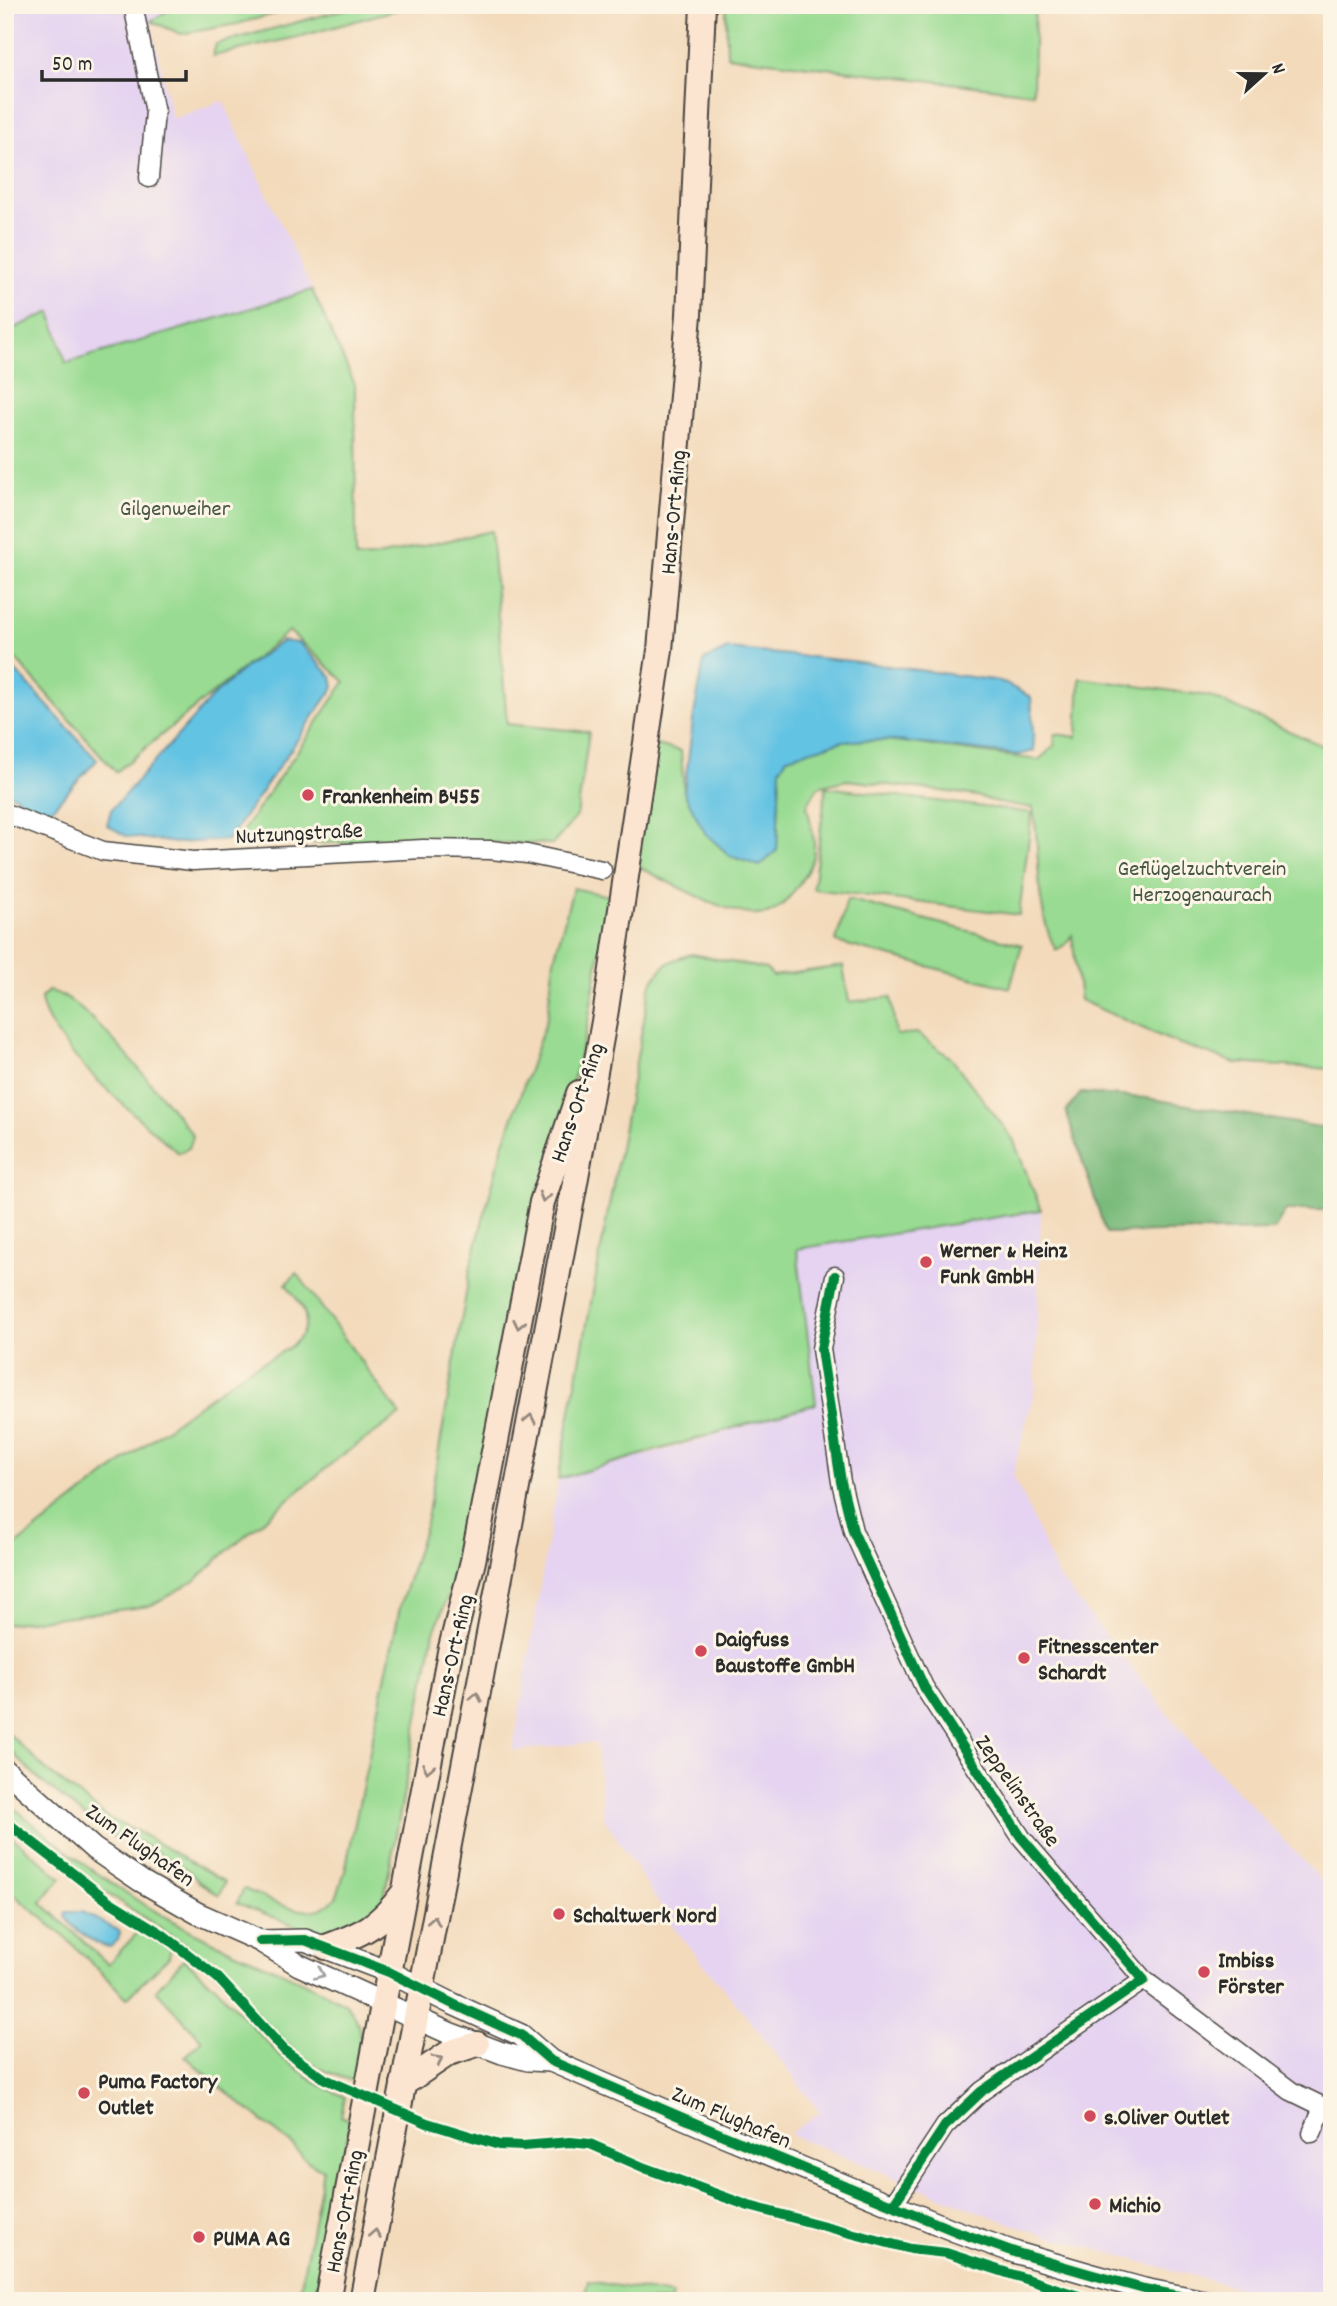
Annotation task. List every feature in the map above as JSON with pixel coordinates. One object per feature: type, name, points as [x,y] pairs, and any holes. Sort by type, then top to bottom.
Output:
[{"type":"main road","name":"Hans-Ort-Ring","points":[[362,2301],[606,1016],[632,847],[660,650],[688,329],[703,5]]},
{"type":"main road","name":"Hans-Ort-Ring","points":[[327,2301],[450,1652],[473,1561],[542,1202],[606,1016]]},
{"type":"main road","points":[[326,1947],[377,1924],[404,1892]]},
{"type":"main road","points":[[403,2084],[449,2053],[477,2044]]},
{"type":"street","points":[[134,5],[155,112],[149,178]]},
{"type":"street","name":"Nutzungstraße","points":[[5,813],[103,851],[193,862],[450,849],[527,854],[602,870]]},
{"type":"street","name":"Zeppelinstraße","points":[[835,1276],[821,1349],[841,1482],[853,1531],[924,1687],[1021,1837],[1144,1980],[1291,2091],[1328,2109],[1312,2133]]},
{"type":"street","name":"Zum Flughafen","points":[[5,1770],[94,1849],[141,1881],[197,1913],[260,1941],[299,1965],[477,2044],[528,2060],[551,2061]]},
{"type":"street","name":"Zum Flughafen","points":[[260,1941],[305,1940],[389,1972],[521,2035],[551,2061],[955,2231],[1017,2252],[1144,2288],[1204,2301]]},
{"type":"street","points":[[893,2205],[945,2126],[982,2091],[1144,1980]]},
{"type":"shaded area","points":[[5,5],[176,5],[151,21],[172,119],[223,101],[312,290],[66,363],[5,332]]},
{"type":"shaded area","points":[[1041,1210],[1035,1388],[1013,1475],[1058,1576],[1195,1747],[1332,1893],[1332,2299],[1257,2293],[1040,2234],[789,2134],[820,2112],[752,2023],[677,1932],[604,1818],[596,1742],[513,1751],[558,1479],[677,1447],[816,1404],[797,1249]]},
{"type":"green space","points":[[176,5],[308,5],[237,24],[181,34],[151,21]]},
{"type":"green space","points":[[361,5],[413,5],[302,36],[213,56],[216,44]]},
{"type":"green space","points":[[726,5],[1035,5],[1033,93],[727,56]]},
{"type":"green space","name":"Gilgenweiher","points":[[312,290],[355,385],[356,558],[373,557],[491,531],[507,724],[589,732],[577,816],[553,844],[430,841],[233,845],[345,682],[289,631],[116,772],[5,647],[5,332],[51,312],[66,363]]},
{"type":"green space","name":"Geflügelzuchtverein Herzogenaurach","points":[[1080,678],[1209,696],[1332,750],[1332,1069],[1235,1063],[1169,1040],[1080,1000],[1072,935],[1066,944],[1056,950],[1044,918],[1033,808],[950,792],[847,780],[818,787],[807,805],[814,841],[813,858],[809,868],[785,902],[766,914],[737,911],[719,905],[635,865],[652,744],[681,751],[684,793],[777,850],[780,769],[787,757],[843,741],[888,740],[1039,760],[1054,746],[1055,734],[1077,737]]},
{"type":"green space","points":[[826,787],[1032,813],[1019,915],[813,889]]},
{"type":"green space","points":[[573,888],[609,896],[587,1028],[562,1122],[463,1559],[434,1632],[385,1893],[374,1915],[322,1936],[237,1903],[244,1889],[292,1908],[316,1910],[327,1906],[340,1888],[400,1607],[427,1519],[471,1265],[502,1148],[547,1018],[554,960]]},
{"type":"green space","points":[[847,899],[1022,945],[1010,988],[836,942]]},
{"type":"green space","points":[[692,954],[766,969],[773,976],[843,966],[849,1002],[891,997],[896,1035],[917,1033],[951,1058],[1013,1139],[1041,1210],[797,1249],[816,1404],[558,1479],[650,987],[666,965]]},
{"type":"green space","points":[[48,991],[63,996],[81,1009],[122,1050],[189,1130],[193,1136],[189,1148],[178,1153],[120,1102],[77,1059],[47,1017],[41,998]]},
{"type":"green space","points":[[1081,1093],[1146,1098],[1332,1129],[1332,1210],[1286,1210],[1274,1230],[1106,1233],[1066,1111]]},
{"type":"green space","points":[[297,1273],[400,1415],[337,1459],[196,1580],[150,1606],[5,1624],[5,1554],[212,1395],[295,1342],[301,1335],[306,1320],[300,1304],[286,1284]]},
{"type":"green space","points":[[5,1730],[46,1770],[111,1820],[140,1833],[225,1882],[219,1895],[199,1882],[189,1871],[138,1842],[115,1838],[88,1819],[40,1780],[5,1746]]},
{"type":"green space","points":[[5,1800],[88,1867],[155,1911],[198,1935],[346,2004],[360,2031],[355,2082],[325,2071],[299,2055],[274,2033],[200,1955],[78,1874],[5,1814]]},
{"type":"green space","points":[[5,1831],[61,1878],[41,1902],[108,1964],[141,1929],[171,1949],[169,1957],[127,1998],[66,1938],[5,1887]]},
{"type":"green space","points":[[184,1959],[216,1987],[280,2056],[320,2085],[345,2097],[341,2116],[351,2121],[316,2301],[298,2301],[323,2169],[307,2161],[290,2143],[185,2056],[202,2040],[156,1990]]},
{"type":"green space","points":[[588,2281],[672,2295],[671,2301],[584,2301]]},
{"type":"water","points":[[282,641],[299,643],[332,677],[334,687],[228,840],[176,843],[126,836],[107,825],[111,810],[213,696],[243,669]]},
{"type":"water","points":[[728,649],[851,661],[1000,681],[1031,697],[1034,751],[1019,755],[888,740],[843,741],[787,757],[780,769],[777,850],[760,866],[730,856],[705,833],[684,793],[704,660]]},
{"type":"water","points":[[5,659],[97,760],[47,814],[5,791]]},
{"type":"water","points":[[66,1912],[82,1912],[120,1931],[118,1940],[110,1947],[92,1940],[73,1926],[65,1916]]},
{"type":"cycle path","points":[[835,1276],[821,1349],[841,1482],[853,1531],[924,1687],[1021,1837],[1144,1980],[982,2091],[945,2126],[893,2205]]},
{"type":"cycle path","points":[[5,1821],[107,1900],[162,1934],[218,1978],[285,2051],[325,2079],[427,2123],[499,2145],[570,2142],[590,2144],[645,2168],[749,2206],[911,2249],[946,2253],[1094,2301]]},
{"type":"cycle path","points":[[260,1941],[305,1940],[389,1972],[521,2035],[551,2061],[955,2231],[1017,2253],[1093,2275],[1204,2301]]},
{"type":"place","name":"Frankenheim B455","points":[[308,795]]},
{"type":"place","name":"Werner & Heinz Funk GmbH","points":[[926,1262]]},
{"type":"place","name":"Daigfuss Baustoffe GmbH","points":[[701,1651]]},
{"type":"place","name":"Fitnesscenter Schardt","points":[[1024,1658]]},
{"type":"place","name":"Schaltwerk Nord","points":[[559,1914]]},
{"type":"place","name":"Imbiss Förster","points":[[1204,1972]]},
{"type":"place","name":"Puma Factory Outlet","points":[[84,2093]]},
{"type":"place","name":"s.Oliver Outlet","points":[[1090,2116]]},
{"type":"place","name":"Michio","points":[[1095,2204]]},
{"type":"place","name":"PUMA AG","points":[[199,2237]]}]
